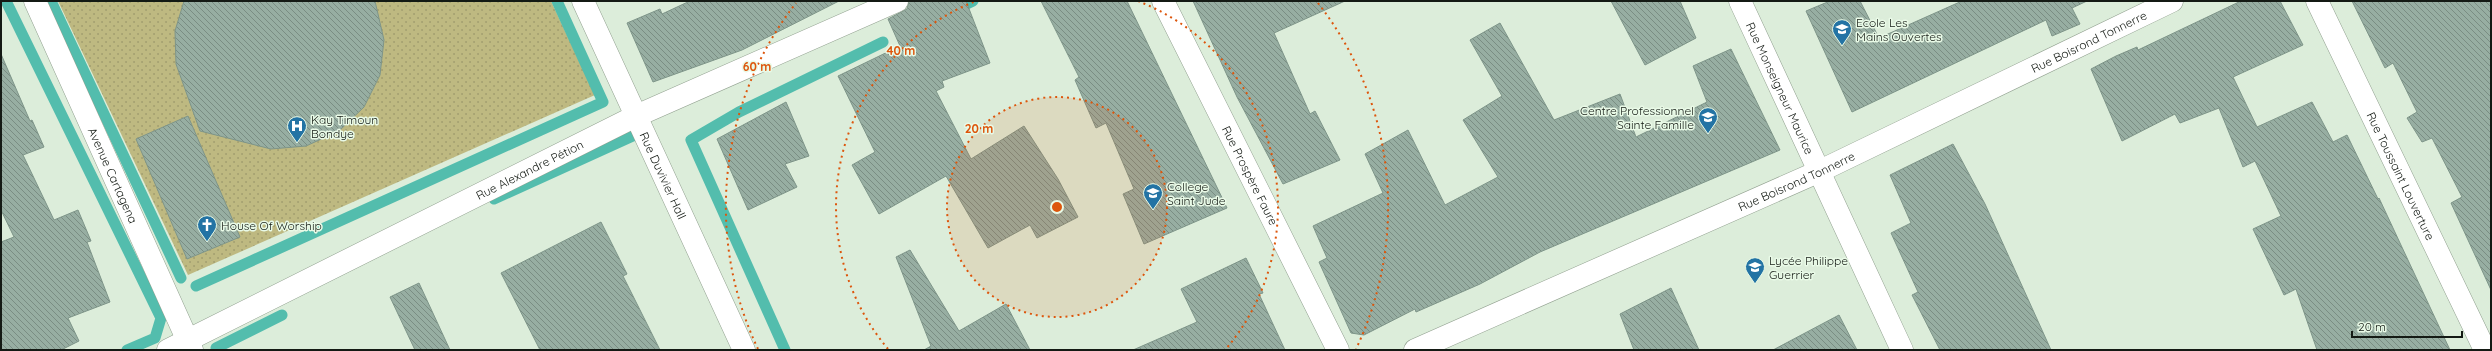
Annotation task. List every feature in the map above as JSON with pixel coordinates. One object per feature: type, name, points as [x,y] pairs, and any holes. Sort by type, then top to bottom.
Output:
[{"type":"street","name":"Avenue Cartagena","points":[[34,1],[190,346]]},
{"type":"street","name":"Rue Duvivier Hall","points":[[583,1],[744,350]]},
{"type":"street","name":"Rue Alexandre Pétion","points":[[168,350],[190,346],[636,116],[897,1]]},
{"type":"street","name":"Rue Prospère Faure","points":[[1163,1],[1338,350]]},
{"type":"street","name":"Rue Monseigneur Maurice","points":[[1740,1],[1902,350]]},
{"type":"street","name":"Rue Boisrond Tonnerre","points":[[1416,350],[1820,171],[2172,1]]},
{"type":"street","name":"Rue Toussaint Louverture","points":[[2317,1],[2485,350]]},
{"type":"shaded area","points":[[58,1],[551,1],[595,95],[188,275]]},
{"type":"building","points":[[184,1],[375,1],[384,40],[380,75],[364,107],[339,131],[306,146],[271,149],[200,131],[176,64],[175,31]]},
{"type":"building","points":[[690,1],[839,1],[742,50],[653,82],[627,23],[660,9],[662,14]]},
{"type":"building","points":[[909,1],[966,1],[990,63],[942,81],[944,87],[936,91],[971,159],[1024,126],[1058,179],[1078,217],[1037,238],[1030,225],[988,248],[946,176],[879,214],[852,165],[875,152],[838,76],[900,46],[888,19],[907,9]]},
{"type":"building","points":[[1041,1],[1127,1],[1227,208],[1144,244],[1123,194],[1134,189],[1106,123],[1096,128],[1075,80],[1079,77]]},
{"type":"building","points":[[1193,1],[1345,1],[1274,33],[1310,114],[1315,111],[1340,160],[1283,184],[1237,97]]},
{"type":"building","points":[[1611,1],[1680,1],[1696,38],[1645,65]]},
{"type":"building","points":[[1830,1],[1860,1],[1879,38],[1962,1],[2087,1],[2072,8],[2080,24],[2052,36],[2046,20],[1852,112],[1806,11]]},
{"type":"building","points":[[2241,1],[2280,1],[2303,45],[2233,77],[2257,127],[2312,102],[2333,142],[2347,135],[2378,199],[2379,198],[2450,350],[2317,350],[2296,289],[2284,295],[2253,229],[2281,216],[2255,161],[2243,167],[2219,108],[2180,123],[2175,114],[2122,141],[2091,69],[2137,47],[2138,50]]},
{"type":"building","points":[[2352,1],[2491,1],[2491,290],[2451,203],[2462,197],[2432,138],[2422,142],[2407,118],[2417,112],[2393,63],[2385,68]]},
{"type":"building","points":[[1500,23],[1554,120],[1620,94],[1636,137],[1707,102],[1693,66],[1731,49],[1780,150],[1540,252],[1480,284],[1416,312],[1415,309],[1364,335],[1351,333],[1319,262],[1327,258],[1313,226],[1383,193],[1365,154],[1408,130],[1445,205],[1498,177],[1463,120],[1502,96],[1470,40]]},
{"type":"building","points":[[1,54],[30,121],[32,120],[44,147],[23,155],[54,220],[78,210],[91,241],[87,242],[110,302],[68,318],[79,341],[61,350],[1,350],[1,242],[14,237],[1,210]]},
{"type":"building","points":[[786,102],[809,156],[785,164],[797,187],[748,210],[717,139]]},
{"type":"building","points":[[188,116],[240,237],[187,259],[136,139]]},
{"type":"building","points":[[1953,144],[1985,204],[2051,350],[1940,350],[1912,295],[1918,292],[1891,233],[1911,223],[1890,175]]},
{"type":"building","points":[[601,222],[627,274],[623,276],[660,350],[540,350],[501,273]]},
{"type":"building","points":[[910,250],[959,331],[1006,304],[1030,350],[924,350],[931,346],[896,257]]},
{"type":"building","points":[[1246,258],[1263,293],[1259,294],[1285,350],[1133,350],[1197,322],[1181,289]]},
{"type":"building","points":[[419,283],[450,350],[415,350],[390,297]]},
{"type":"building","points":[[1671,288],[1699,350],[1634,350],[1620,314]]},
{"type":"building","points":[[1839,315],[1857,350],[1773,350]]},
{"type":"waterway","points":[[6,1],[161,318],[155,338],[127,350]]},
{"type":"waterway","points":[[51,1],[181,278]]},
{"type":"waterway","points":[[196,286],[603,102],[557,1]]},
{"type":"waterway","points":[[954,10],[973,1]]},
{"type":"waterway","points":[[785,350],[691,140],[739,112],[883,42]]},
{"type":"waterway","points":[[494,199],[646,130]]},
{"type":"waterway","points":[[216,348],[282,315]]},
{"type":"place","name":"Ecole Les Mains Ouvertes","points":[[1842,46]]},
{"type":"place","name":"Centre Professionnel Sainte Famille","points":[[1708,134]]},
{"type":"place","name":"Kay Timoun Bondye","points":[[297,143]]},
{"type":"place","name":"College Saint Jude","points":[[1153,210]]},
{"type":"place","name":"House Of Worship","points":[[207,242]]},
{"type":"place","name":"Lycée Philippe Guerrier","points":[[1755,284]]}]
